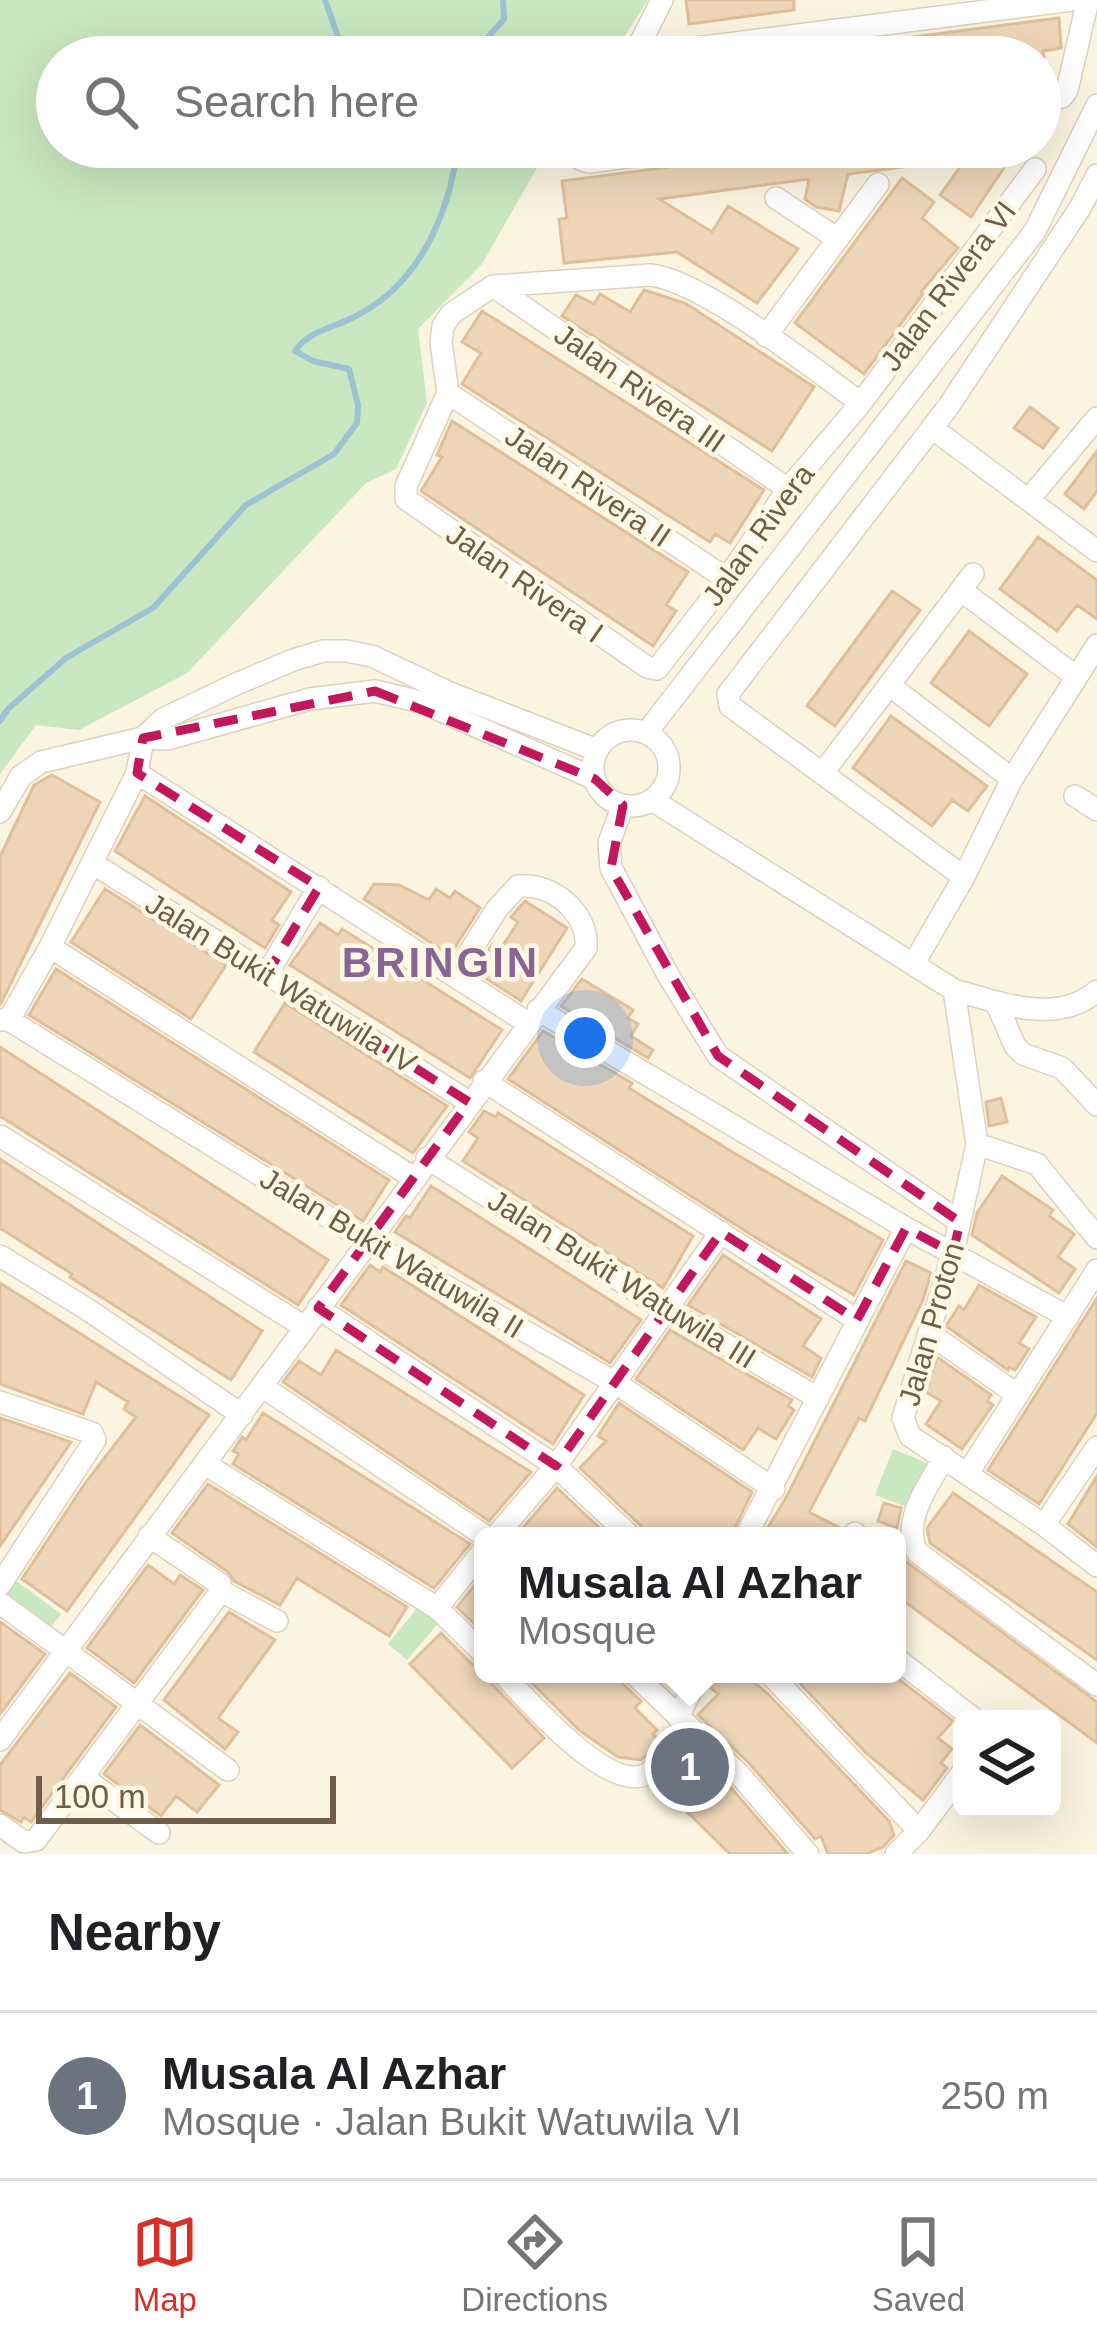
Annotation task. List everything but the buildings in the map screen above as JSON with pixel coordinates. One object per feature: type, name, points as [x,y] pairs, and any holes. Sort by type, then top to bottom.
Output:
[{"type":"street","points":[[644,36],[662,0]]},
{"type":"street","points":[[795,36],[1072,0]]},
{"type":"street","points":[[1061,90],[1069,83],[1088,0]]},
{"type":"street","points":[[647,732],[1035,231],[1097,105]]},
{"type":"street","name":"Jalan Rivera VI","points":[[861,403],[1035,169]]},
{"type":"street","points":[[964,877],[730,706],[728,694],[932,428],[1080,208],[1097,175]]},
{"type":"street","points":[[766,336],[878,184]]},
{"type":"street","points":[[776,198],[838,239]]},
{"type":"street","points":[[448,393],[443,326],[451,314],[493,286],[657,275],[724,308],[861,403]]},
{"type":"street","name":"Jalan Rivera III","points":[[493,286],[788,489]]},
{"type":"street","name":"Jalan Rivera I","points":[[448,393],[406,486],[406,499],[647,667],[657,669]]},
{"type":"street","name":"Jalan Rivera II","points":[[448,393],[728,579]]},
{"type":"street","name":"Jalan Rivera","points":[[657,669],[728,579],[788,489],[861,403]]},
{"type":"street","points":[[1029,499],[1097,418]]},
{"type":"street","points":[[932,428],[1097,551]]},
{"type":"street","points":[[827,442],[857,462]]},
{"type":"street","points":[[822,774],[967,582],[1075,676]]},
{"type":"street","points":[[914,963],[964,877],[1012,779],[1097,645]]},
{"type":"street","points":[[4,1020],[94,864],[137,773],[142,738],[163,719],[323,651],[372,656],[450,693],[596,750]]},
{"type":"street","points":[[372,656],[375,691]]},
{"type":"street","points":[[889,686],[1012,779]]},
{"type":"street","points":[[0,812],[21,776],[41,762],[142,738],[168,739],[310,698],[375,691],[421,702],[595,779]]},
{"type":"street","points":[[624,730],[647,732],[662,744],[669,760],[668,779],[652,800],[623,805],[605,796],[595,779],[596,750],[624,730]]},
{"type":"street","points":[[137,773],[455,976],[1067,1317]]},
{"type":"street","points":[[1075,796],[1097,810]]},
{"type":"street","points":[[652,800],[700,842],[954,990],[1031,1011],[1074,1006],[1097,991]]},
{"type":"street","points":[[623,805],[609,843],[611,868],[718,1056],[960,1222]]},
{"type":"street","name":"Jalan Bukit Watuwila IV","points":[[94,864],[469,1102]]},
{"type":"street","points":[[0,1740],[586,948],[586,929],[558,897],[528,885],[514,888],[455,976]]},
{"type":"street","points":[[267,974],[319,886]]},
{"type":"street","points":[[50,947],[414,1178]]},
{"type":"street","name":"Jalan Proton","points":[[954,990],[976,1144],[953,1253],[903,1418],[904,1428],[1097,1566]]},
{"type":"street","points":[[996,1002],[1023,1054],[1062,1068],[1097,1106]]},
{"type":"street","name":"Jalan Bukit Watuwila II","points":[[4,1020],[367,1241],[614,1382],[774,1489]]},
{"type":"street","points":[[484,1082],[857,1319]]},
{"type":"street","points":[[0,1136],[556,1466],[620,1527]]},
{"type":"street","points":[[976,1144],[1036,1164],[1097,1238]]},
{"type":"street","name":"Jalan Bukit Watuwila III","points":[[427,1158],[668,1311],[818,1398]]},
{"type":"street","points":[[751,1527],[906,1228]]},
{"type":"street","points":[[504,1527],[556,1466],[721,1232]]},
{"type":"street","points":[[0,1256],[242,1415]]},
{"type":"street","points":[[968,1473],[1097,1270]]},
{"type":"street","points":[[930,1334],[1018,1395]]},
{"type":"street","points":[[263,1387],[474,1529]]},
{"type":"street","points":[[0,1585],[95,1440],[92,1433],[2,1407]]},
{"type":"street","points":[[1044,1525],[1097,1447]]},
{"type":"street","points":[[944,1457],[910,1525],[917,1552],[1097,1685]]},
{"type":"street","points":[[205,1464],[437,1608],[474,1644]]},
{"type":"street","points":[[0,1826],[24,1842],[36,1840],[221,1591],[220,1583],[149,1536]]},
{"type":"street","points":[[437,1608],[474,1562]]},
{"type":"street","points":[[221,1591],[277,1621]]},
{"type":"street","points":[[0,1603],[228,1770]]},
{"type":"street","points":[[906,1666],[962,1710]]},
{"type":"street","points":[[511,1683],[560,1733],[626,1777],[647,1774],[697,1735]]},
{"type":"street","points":[[643,1683],[738,1773],[808,1854]]},
{"type":"street","points":[[678,1717],[695,1683]]},
{"type":"street","points":[[781,1683],[919,1831]]},
{"type":"street","points":[[84,1778],[159,1832]]},
{"type":"street","points":[[896,1854],[953,1785]]},
{"type":"highlighted area","points":[[375,691],[595,779],[623,805],[611,868],[718,1056],[960,1222],[953,1253],[906,1228],[857,1320],[721,1232],[556,1466],[318,1308],[469,1102],[267,974],[319,887],[137,773],[143,738]]},
{"type":"green space","points":[[0,0],[648,0],[625,36],[36,36],[36,168],[537,168],[482,264],[418,329],[427,403],[396,469],[366,483],[187,673],[79,730],[36,725],[0,774]]},
{"type":"green space","points":[[893,1449],[927,1463],[907,1507],[875,1495]]},
{"type":"green space","points":[[15,1580],[61,1614],[49,1630],[3,1596]]},
{"type":"green space","points":[[421,1603],[441,1620],[407,1660],[388,1644]]},
{"type":"waterway","points":[[325,0],[338,36]]},
{"type":"waterway","points":[[489,36],[504,19],[503,0]]},
{"type":"waterway","points":[[0,721],[66,658],[153,608],[246,505],[334,454],[357,423],[358,405],[349,369],[313,361],[295,351],[313,335],[352,318],[395,288],[438,223],[454,168]]},
{"type":"place","name":"Musala Al Azhar","points":[[690,1767]]},
{"type":"district","name":"BRINGIN","points":[[441,962]]}]
